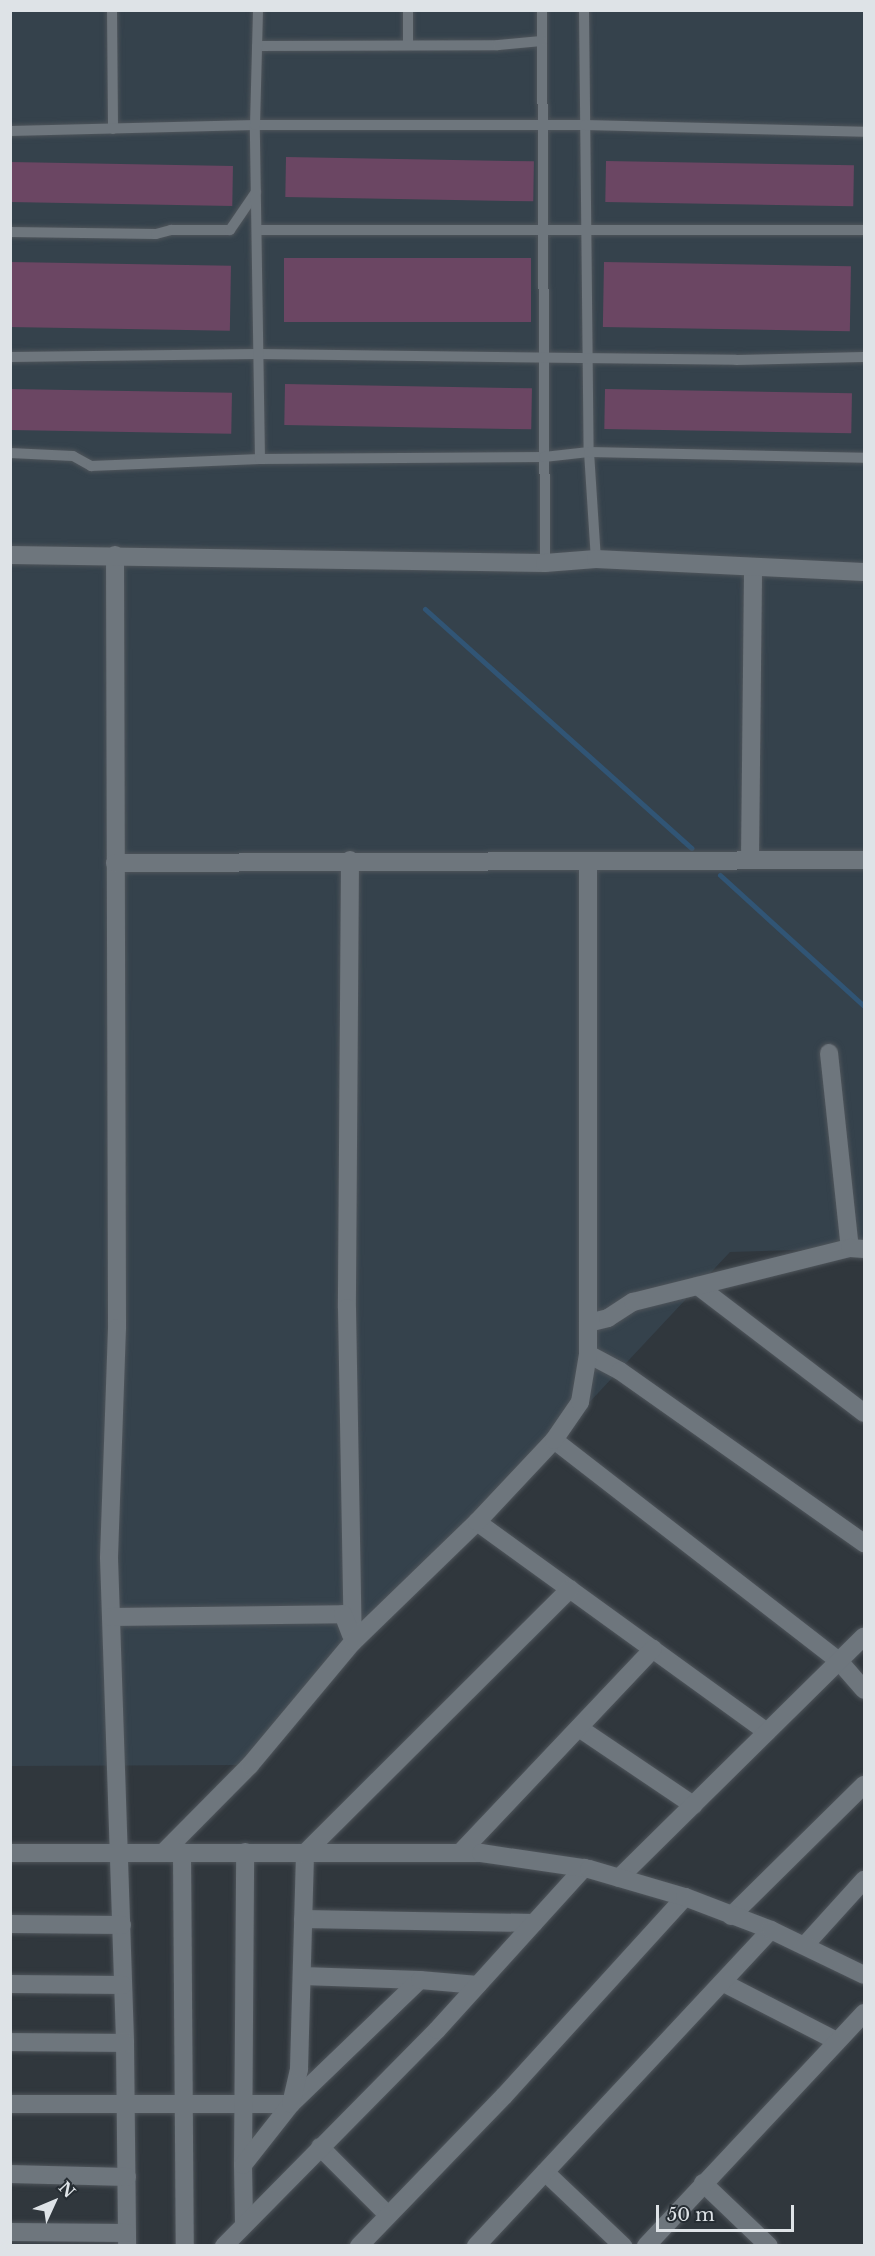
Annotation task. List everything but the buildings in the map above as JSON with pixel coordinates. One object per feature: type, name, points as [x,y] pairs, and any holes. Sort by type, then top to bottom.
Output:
[{"type":"street","points":[[10,555],[545,563],[596,559],[753,569],[864,572]]},
{"type":"street","points":[[10,2232],[127,2239],[122,1925],[109,1558],[117,1328],[115,555]]},
{"type":"street","points":[[750,860],[753,569]]},
{"type":"street","points":[[115,863],[351,860],[864,860]]},
{"type":"street","points":[[351,860],[347,1308],[353,1642]]},
{"type":"street","points":[[185,2246],[186,2103],[173,1852],[250,1765],[353,1642],[477,1522],[554,1440],[580,1402],[588,1354],[588,861]]},
{"type":"street","points":[[588,1323],[608,1318],[633,1302],[857,1249],[829,1053]]},
{"type":"street","points":[[698,1286],[856,1399],[864,1413]]},
{"type":"street","points":[[588,1354],[620,1371],[864,1543]]},
{"type":"street","points":[[554,1440],[839,1661],[864,1690]]},
{"type":"street","points":[[477,1522],[767,1732]]},
{"type":"street","points":[[291,2104],[299,2069],[305,1853],[570,1589]]},
{"type":"street","points":[[111,1617],[343,1614],[353,1642]]},
{"type":"street","points":[[619,1878],[864,1636]]},
{"type":"street","points":[[460,1853],[653,1650]]},
{"type":"street","points":[[579,1728],[693,1804]]},
{"type":"street","points":[[731,1916],[864,1785]]},
{"type":"street","points":[[244,2222],[245,1852]]},
{"type":"street","points":[[10,1853],[460,1853],[584,1868],[685,1897],[771,1930],[864,1975]]},
{"type":"street","points":[[224,2246],[244,2222],[478,1985],[584,1868]]},
{"type":"street","points":[[805,1945],[864,1880]]},
{"type":"street","points":[[359,2246],[504,2096],[685,1897]]},
{"type":"street","points":[[303,1919],[534,1923]]},
{"type":"street","points":[[10,1924],[122,1925]]},
{"type":"street","points":[[476,2246],[771,1930]]},
{"type":"street","points":[[302,1976],[420,1980],[478,1985]]},
{"type":"street","points":[[243,2165],[291,2104],[420,1980]]},
{"type":"street","points":[[723,1983],[837,2041]]},
{"type":"street","points":[[10,1984],[123,1985]]},
{"type":"street","points":[[646,2246],[864,2013]]},
{"type":"street","points":[[10,2042],[125,2043]]},
{"type":"street","points":[[10,2104],[291,2104]]},
{"type":"street","points":[[320,2147],[388,2215]]},
{"type":"street","points":[[545,2172],[623,2246]]},
{"type":"street","points":[[10,2174],[127,2177]]},
{"type":"street","points":[[703,2183],[769,2246]]},
{"type":"lane","points":[[111,10],[113,129]]},
{"type":"lane","points":[[258,10],[255,125],[260,459]]},
{"type":"lane","points":[[408,10],[408,44]]},
{"type":"lane","points":[[542,10],[545,563]]},
{"type":"lane","points":[[584,10],[589,452],[596,559]]},
{"type":"lane","points":[[257,46],[498,45],[542,41]]},
{"type":"lane","points":[[10,131],[255,125],[585,125],[864,132]]},
{"type":"lane","points":[[10,232],[156,234],[171,230],[230,230],[256,192]]},
{"type":"lane","points":[[257,230],[544,232],[864,230]]},
{"type":"lane","points":[[10,357],[258,354],[544,356],[589,359],[864,357]]},
{"type":"lane","points":[[10,453],[73,456],[91,466],[260,459],[544,458],[589,452],[864,458]]},
{"type":"shaded area","points":[[10,11],[864,11],[864,1248],[730,1252],[250,1765],[11,1766]]},
{"type":"waterway","points":[[425,609],[691,848]]},
{"type":"waterway","points":[[720,875],[864,1006]]}]
